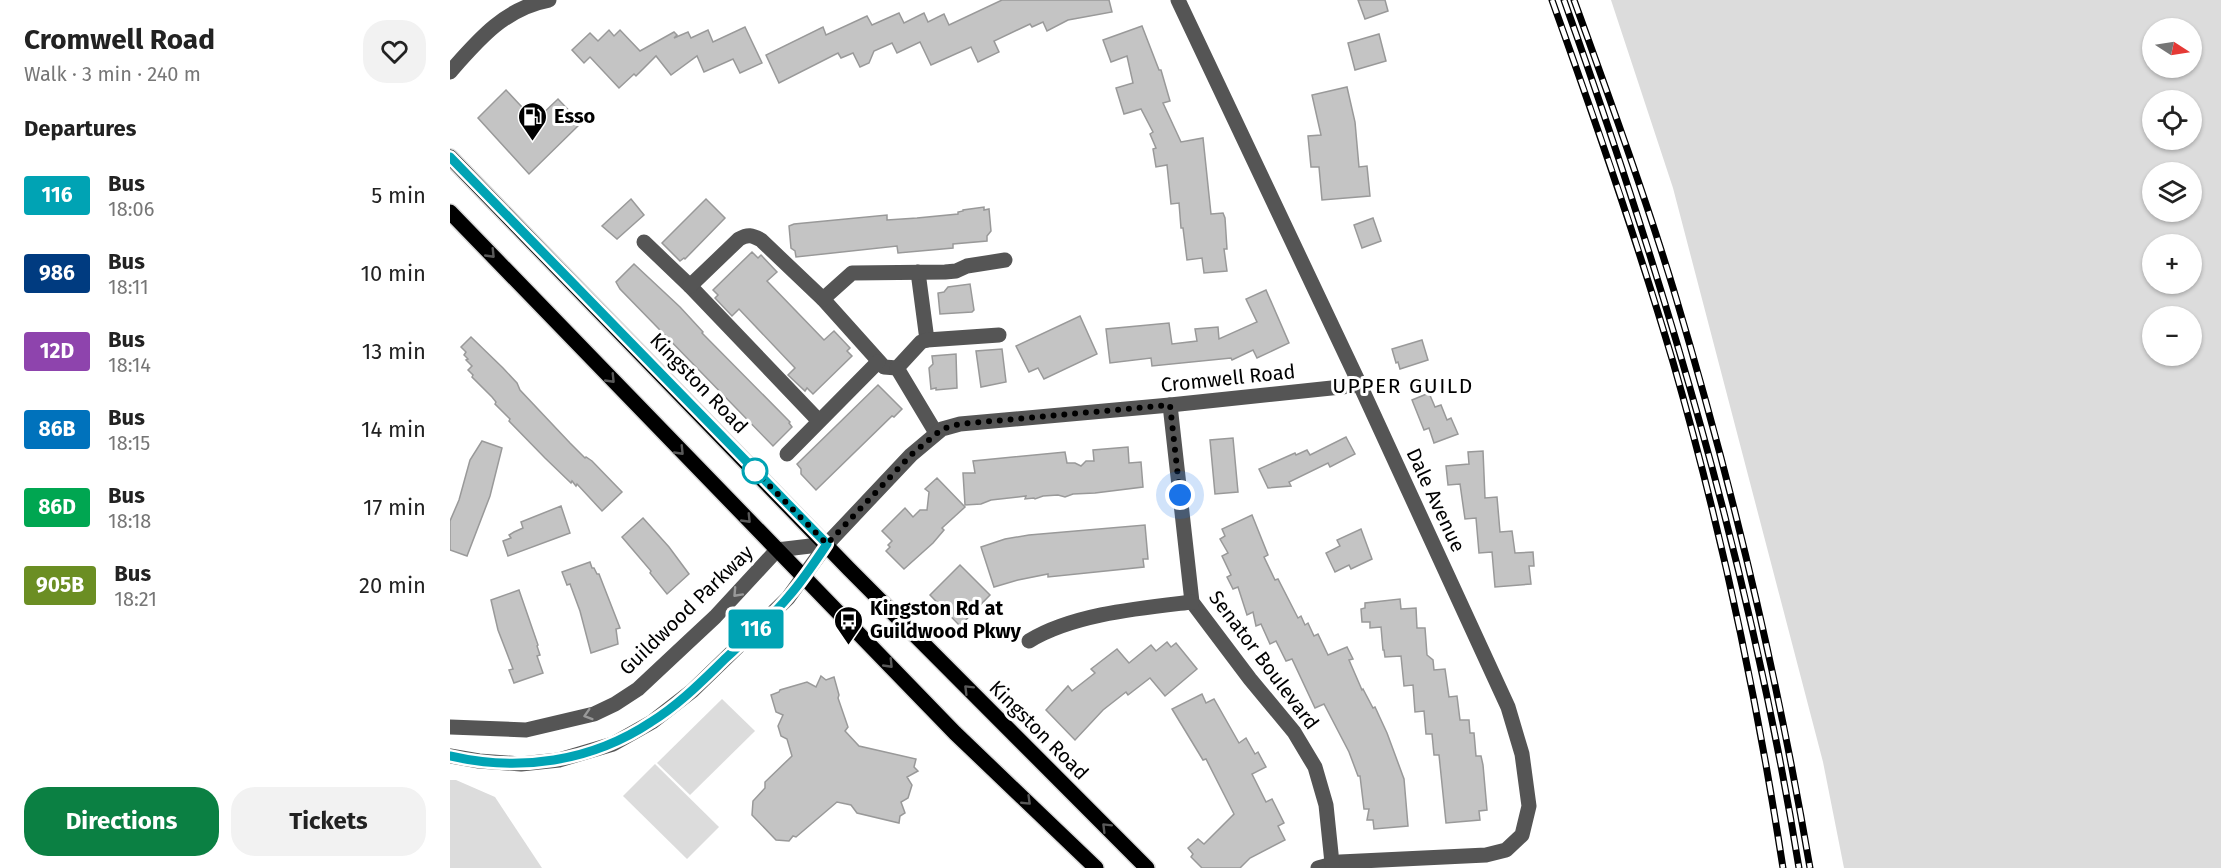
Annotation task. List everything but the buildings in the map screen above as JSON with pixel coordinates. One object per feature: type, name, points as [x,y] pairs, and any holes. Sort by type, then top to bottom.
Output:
[{"type":"main road","name":"Kingston Road","points":[[450,157],[849,569],[1147,868]]},
{"type":"main road","points":[[450,212],[955,733],[1096,868]]},
{"type":"street","points":[[450,72],[485,32],[498,22],[527,5],[549,0]]},
{"type":"street","name":"Dale Avenue","points":[[1178,0],[1360,385],[1508,707],[1522,754],[1529,806],[1522,835],[1506,850],[1486,855],[1325,866]]},
{"type":"street","points":[[690,286],[739,239],[752,235],[761,240],[824,299],[878,362],[884,367],[897,368]]},
{"type":"street","points":[[644,242],[690,286],[818,420]]},
{"type":"street","points":[[824,299],[852,273],[956,271],[967,266],[1005,260]]},
{"type":"street","points":[[918,272],[927,340]]},
{"type":"street","points":[[897,368],[921,342],[927,340],[999,334]]},
{"type":"street","points":[[787,454],[818,420],[878,362]]},
{"type":"street","points":[[897,368],[936,433]]},
{"type":"street","name":"Cromwell Road","points":[[804,577],[827,544],[911,455],[942,429],[960,424],[1360,385]]},
{"type":"street","name":"Senator Boulevard","points":[[1170,405],[1192,602],[1250,679],[1294,732],[1315,767],[1326,805],[1325,866]]},
{"type":"street","points":[[777,550],[827,544]]},
{"type":"street","name":"Guildwood Parkway","points":[[450,728],[526,730],[594,714],[615,704],[638,689],[715,617],[777,550]]},
{"type":"street","points":[[450,756],[479,761],[529,763],[559,760],[613,744],[652,722],[692,691],[788,598],[804,577]]},
{"type":"street","points":[[1029,641],[1045,632],[1081,620],[1192,602]]},
{"type":"shaded area","points":[[1611,0],[2221,0],[2221,868],[1844,868],[1823,762],[1673,188]]},
{"type":"shaded area","points":[[722,699],[755,731],[690,795],[657,763]]},
{"type":"shaded area","points":[[655,764],[719,827],[687,859],[623,796]]},
{"type":"shaded area","points":[[450,780],[456,780],[495,797],[542,868],[450,868]]},
{"type":"railway","points":[[1552,0],[1600,135],[1659,316],[1707,487],[1762,741],[1783,868]]},
{"type":"railway","points":[[1564,0],[1637,213],[1701,428],[1756,646],[1799,868]]},
{"type":"railway","points":[[1574,0],[1663,254],[1715,434],[1751,578],[1783,722],[1810,868]]},
{"type":"bus line","name":"116","points":[[450,157],[827,544],[788,598],[692,691],[652,722],[613,744],[559,760],[537,763],[479,761],[450,756]]},
{"type":"place","name":"Esso","points":[[533,142]]},
{"type":"place","name":"Kingston Rd at Guildwood Pkwy","points":[[849,646]]},
{"type":"district","name":"UPPER GUILD","points":[[1403,386]]},
{"type":"route","points":[[755,471],[827,544],[911,455],[942,429],[960,424],[1170,405],[1180,495]]}]
